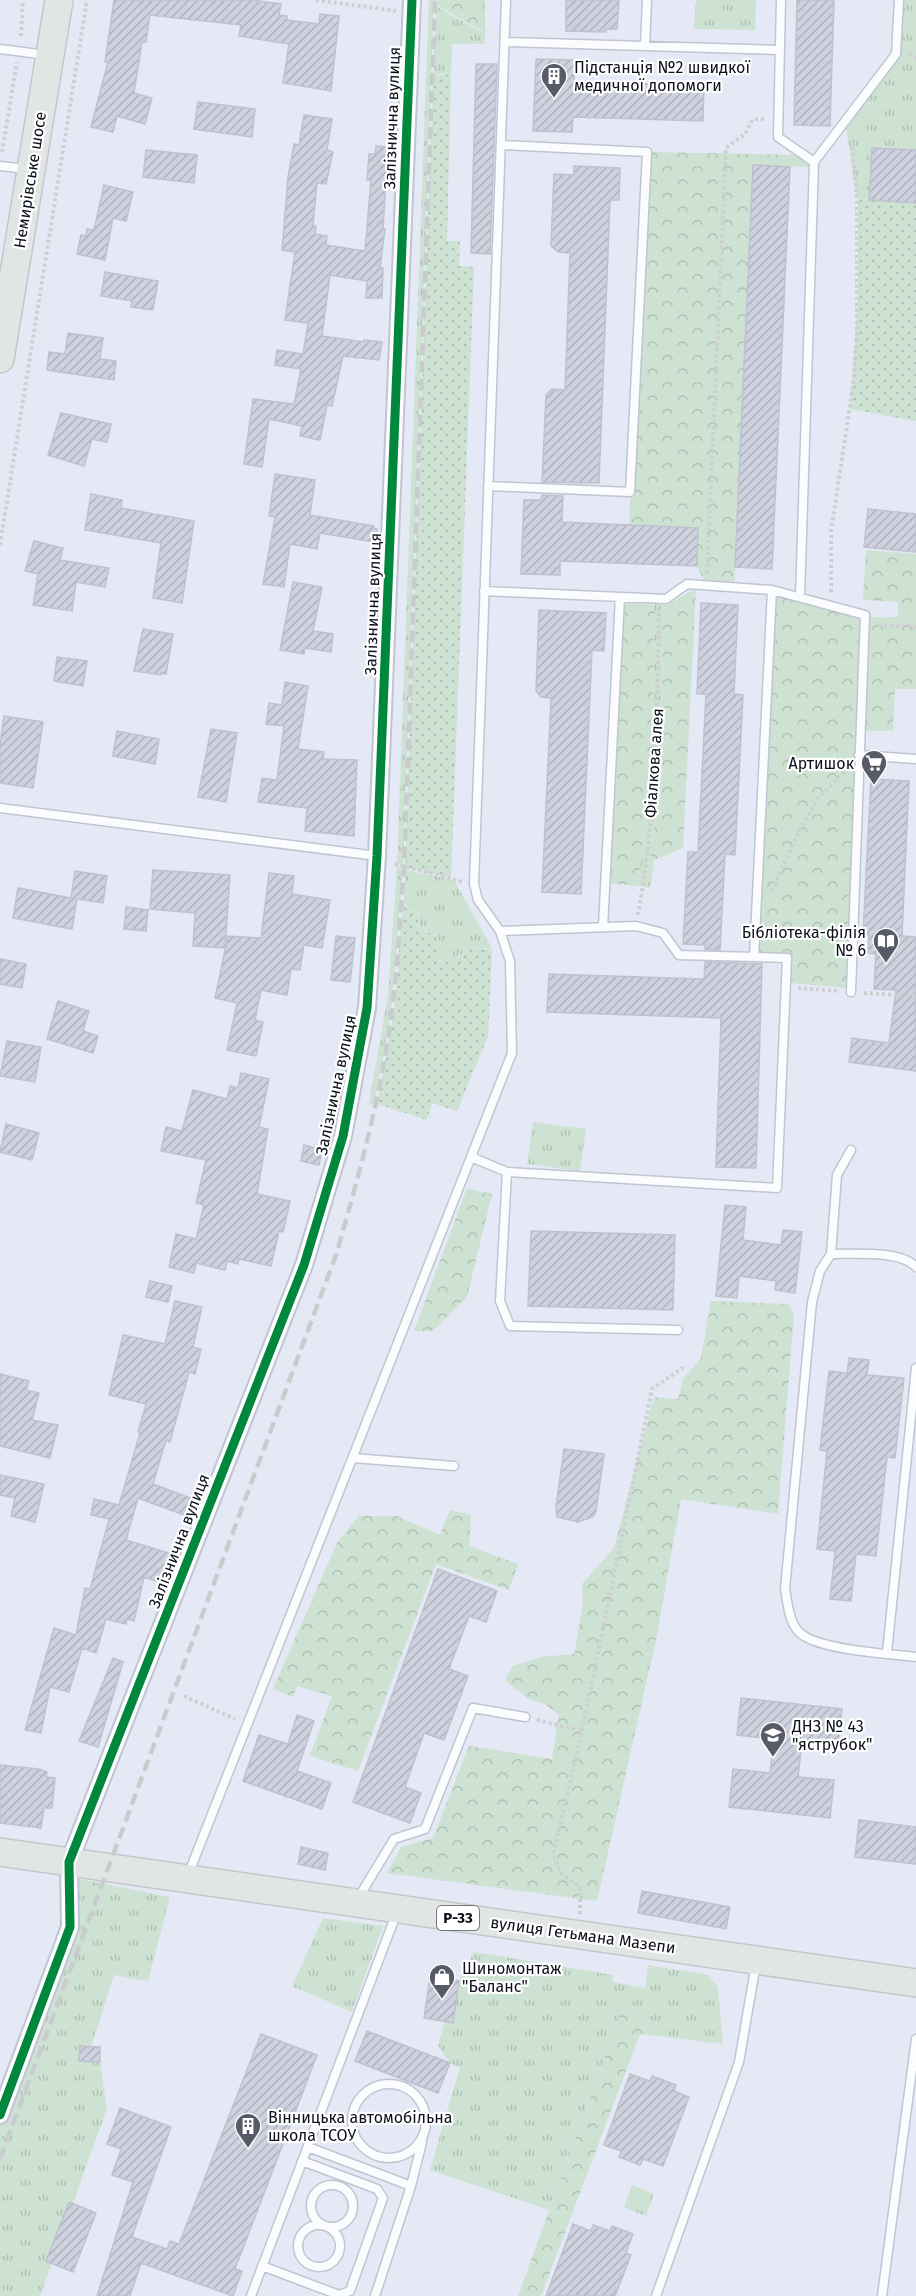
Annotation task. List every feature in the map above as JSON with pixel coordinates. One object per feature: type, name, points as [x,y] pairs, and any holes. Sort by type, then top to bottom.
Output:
[{"type":"main road","name":"Немирівське шосе","points":[[0,359],[59,0]]},
{"type":"main road","name":"вулиця Гетьмана Мазепи","points":[[0,1852],[916,1983]]},
{"type":"street","name":"Залізнична вулиця","points":[[0,2115],[70,1927],[69,1862],[304,1264],[343,1136],[367,1008],[378,856],[412,7]]},
{"type":"lane","points":[[187,1879],[512,1053],[510,961],[500,931],[478,900],[474,884],[506,0]]},
{"type":"lane","points":[[645,46],[647,0]]},
{"type":"lane","points":[[781,0],[778,137],[814,162]]},
{"type":"lane","points":[[800,597],[814,162],[896,54],[900,0]]},
{"type":"lane","points":[[505,42],[780,50]]},
{"type":"lane","points":[[0,49],[50,55]]},
{"type":"lane","points":[[489,486],[630,492],[647,152],[501,145]]},
{"type":"lane","points":[[0,164],[31,170]]},
{"type":"lane","points":[[484,591],[666,599],[687,584],[772,590],[865,615],[850,992]]},
{"type":"lane","points":[[754,957],[772,590]]},
{"type":"lane","points":[[603,927],[620,597]]},
{"type":"lane","points":[[859,755],[916,759]]},
{"type":"lane","points":[[0,808],[378,856]]},
{"type":"lane","points":[[471,1157],[507,1172],[777,1188],[787,958],[679,955],[663,933],[636,926],[500,931]]},
{"type":"lane","points":[[851,1150],[837,1175],[831,1254],[820,1271],[812,1302],[785,1589],[790,1619],[804,1636],[844,1648],[916,1657]]},
{"type":"lane","points":[[507,1172],[500,1301],[510,1326],[678,1330]]},
{"type":"lane","points":[[831,1254],[884,1255],[911,1261],[916,1266]]},
{"type":"lane","points":[[886,1653],[916,1368]]},
{"type":"lane","points":[[353,1458],[454,1466]]},
{"type":"lane","points":[[905,1479],[916,1478]]},
{"type":"lane","points":[[356,1903],[394,1839],[425,1828],[473,1708],[525,1718]]},
{"type":"lane","points":[[251,2296],[399,1909]]},
{"type":"lane","points":[[656,2296],[739,2062],[757,1960]]},
{"type":"lane","points":[[882,2296],[916,2039]]},
{"type":"lane","points":[[375,2296],[411,2186],[424,2134],[426,2122],[420,2100],[401,2086],[377,2086],[358,2100],[352,2124],[362,2146],[372,2153],[384,2157],[408,2153],[424,2134]]},
{"type":"lane","points":[[308,2147],[411,2186]]},
{"type":"lane","points":[[262,2266],[305,2282],[319,2292],[339,2295],[350,2291],[383,2198],[377,2189],[303,2161]]},
{"type":"lane","points":[[324,2226],[317,2225],[304,2231],[298,2243],[301,2257],[311,2265],[318,2267],[330,2263],[339,2253],[338,2240],[324,2226],[314,2217],[311,2203],[317,2191],[323,2187],[337,2186],[343,2189],[351,2200],[351,2213],[343,2223],[324,2226]]},
{"type":"lane","points":[[305,2282],[311,2265]]},
{"type":"path","points":[[21,36],[23,0]]},
{"type":"path","points":[[0,544],[87,0]]},
{"type":"path","points":[[316,0],[412,7]]},
{"type":"path","points":[[914,51],[910,54],[916,58]]},
{"type":"path","points":[[0,164],[17,61]]},
{"type":"path","points":[[707,586],[726,148],[745,134],[753,119],[778,119]]},
{"type":"path","points":[[833,606],[831,531],[853,386],[857,334],[857,198],[852,142],[845,122]]},
{"type":"path","points":[[864,625],[916,627]]},
{"type":"path","points":[[757,914],[781,876],[796,837],[818,800],[859,755]]},
{"type":"path","points":[[378,856],[404,868],[474,884]]},
{"type":"path","points":[[581,1935],[580,1887],[561,1873],[553,1855],[582,1731],[652,1389],[684,1366]]},
{"type":"path","points":[[184,1696],[248,1724]]},
{"type":"path","points":[[525,1718],[582,1731]]},
{"type":"green space","points":[[429,0],[434,0],[403,867],[397,864]]},
{"type":"green space","points":[[436,0],[485,0],[485,33],[435,4]]},
{"type":"green space","points":[[696,0],[756,0],[755,30],[694,29]]},
{"type":"green space","points":[[899,0],[916,0],[916,150],[872,148],[869,200],[857,198],[845,122],[896,54]]},
{"type":"green space","points":[[436,6],[485,34],[484,44],[452,44],[451,73],[433,75]]},
{"type":"green space","points":[[451,74],[447,241],[460,241],[459,266],[474,267],[451,878],[405,867],[433,76]]},
{"type":"green space","points":[[647,152],[804,155],[814,167],[753,166],[734,587],[707,586],[697,566],[698,528],[629,525]]},
{"type":"green space","points":[[858,199],[916,203],[916,421],[850,409],[858,299]]},
{"type":"green space","points":[[866,550],[916,554],[916,689],[895,689],[893,731],[863,731],[869,617],[898,617],[898,602],[863,600]]},
{"type":"green space","points":[[696,588],[683,848],[654,860],[650,888],[647,887],[662,757],[663,605],[667,605]]},
{"type":"green space","points":[[775,594],[862,617],[848,988],[790,983],[791,955],[758,954]]},
{"type":"green space","points":[[622,602],[655,605],[652,751],[638,886],[609,883]]},
{"type":"green space","points":[[655,604],[663,605],[662,757],[647,887],[638,886],[652,751]]},
{"type":"green space","points":[[397,866],[403,869],[391,1014],[374,1105],[369,1103],[388,996]]},
{"type":"green space","points":[[405,870],[454,880],[492,948],[467,949],[453,959],[445,961],[437,959],[439,934],[420,932],[418,913],[404,904]]},
{"type":"green space","points":[[403,904],[417,913],[420,932],[439,934],[439,961],[459,957],[467,949],[492,949],[488,1036],[457,1111],[432,1103],[427,1120],[377,1104],[394,1012]]},
{"type":"green space","points":[[533,1122],[586,1129],[580,1171],[527,1164]]},
{"type":"green space","points":[[467,1188],[492,1194],[467,1297],[433,1331],[414,1331]]},
{"type":"green space","points":[[711,1301],[788,1304],[794,1314],[778,1514],[681,1499],[656,1640],[597,1901],[387,1873],[401,1847],[433,1838],[469,1746],[552,1759],[559,1715],[545,1704],[527,1698],[505,1680],[513,1666],[540,1657],[574,1654],[583,1603],[582,1584],[614,1548],[654,1397],[678,1399],[683,1379],[701,1358]]},
{"type":"green space","points":[[450,1510],[471,1515],[469,1546],[518,1564],[509,1590],[436,1564],[358,1771],[310,1756],[332,1696],[297,1686],[293,1697],[273,1689],[338,1541],[359,1516],[397,1516],[440,1535]]},
{"type":"green space","points":[[69,1877],[170,1897],[148,1981],[114,1975],[91,2047],[80,2046],[79,2061],[100,2062],[107,2108],[40,2296],[0,2296],[0,2115],[70,1927]]},
{"type":"green space","points":[[323,1918],[383,1926],[352,2012],[292,1986]]},
{"type":"green space","points":[[474,1952],[614,1975],[613,1982],[645,1988],[648,1965],[707,1975],[718,1986],[723,2044],[640,2034],[644,2019],[641,2015],[622,2010],[549,2210],[430,2170],[460,2067],[450,2063],[438,2045],[445,2021],[453,2022],[459,1981]]},
{"type":"green space","points":[[622,2010],[641,2015],[644,2019],[640,2034],[541,2296],[518,2296]]},
{"type":"green space","points":[[632,2185],[654,2194],[646,2216],[624,2207]]},
{"type":"building","points":[[114,0],[252,0],[281,4],[279,15],[287,16],[287,20],[319,24],[320,14],[339,16],[331,91],[283,83],[289,44],[239,36],[241,25],[150,15],[146,42],[142,42],[134,93],[152,98],[145,124],[117,116],[113,132],[91,127],[108,62],[105,62]]},
{"type":"building","points":[[566,0],[619,0],[617,29],[606,29],[606,32],[566,31]]},
{"type":"building","points":[[797,0],[834,0],[830,126],[794,125]]},
{"type":"building","points":[[536,59],[575,60],[574,81],[704,86],[703,121],[573,117],[572,132],[533,131]]},
{"type":"building","points":[[476,64],[497,64],[490,254],[471,253]]},
{"type":"building","points":[[198,102],[255,109],[252,137],[194,129]]},
{"type":"building","points":[[304,115],[332,119],[327,150],[333,152],[326,184],[317,183],[313,226],[316,226],[315,234],[327,236],[326,245],[365,251],[371,180],[367,180],[369,154],[375,154],[376,146],[388,147],[383,229],[385,229],[380,268],[383,268],[382,298],[366,298],[367,281],[330,275],[322,336],[382,342],[379,360],[343,356],[332,406],[327,405],[320,440],[300,436],[302,426],[269,419],[262,467],[244,464],[253,399],[294,404],[301,369],[275,365],[277,350],[303,354],[308,323],[285,320],[295,252],[282,250],[288,177],[294,144],[299,145]]},
{"type":"building","points":[[872,148],[916,150],[916,203],[869,200]]},
{"type":"building","points":[[146,150],[197,155],[194,183],[143,177]]},
{"type":"building","points":[[753,165],[790,167],[772,569],[735,567]]},
{"type":"building","points":[[574,166],[620,168],[619,200],[610,200],[599,483],[542,482],[546,395],[552,389],[565,390],[570,253],[558,252],[551,246],[554,174],[574,175]]},
{"type":"building","points":[[104,185],[133,192],[126,221],[113,218],[105,260],[77,254],[81,235],[86,236],[87,229],[94,230]]},
{"type":"building","points":[[105,272],[158,281],[153,310],[131,307],[132,301],[101,296]]},
{"type":"building","points":[[68,333],[103,338],[100,359],[116,361],[114,380],[47,370],[49,352],[65,354]]},
{"type":"building","points":[[61,413],[111,424],[107,442],[92,439],[84,466],[48,455]]},
{"type":"building","points":[[275,474],[315,480],[310,515],[374,526],[373,528],[377,529],[374,542],[320,533],[317,549],[290,544],[284,587],[263,584],[275,517],[269,516]]},
{"type":"building","points":[[91,494],[122,500],[121,508],[194,521],[182,603],[153,598],[161,543],[85,530]]},
{"type":"building","points":[[542,495],[563,496],[562,522],[698,528],[697,566],[560,561],[560,575],[521,574],[524,500],[541,500]]},
{"type":"building","points":[[868,509],[916,514],[916,552],[864,547]]},
{"type":"building","points":[[34,541],[63,548],[60,560],[109,568],[105,587],[76,582],[72,611],[33,605],[38,574],[25,571]]},
{"type":"building","points":[[293,582],[322,587],[313,631],[333,634],[331,652],[305,648],[304,654],[280,650]]},
{"type":"building","points":[[701,603],[738,605],[734,694],[743,695],[735,855],[725,854],[720,950],[705,949],[705,945],[683,944],[688,852],[698,852],[706,694],[697,694]]},
{"type":"building","points":[[539,610],[606,613],[604,651],[592,650],[581,894],[542,892],[551,698],[541,697],[536,691]]},
{"type":"building","points":[[143,629],[173,634],[166,674],[134,671]]},
{"type":"building","points":[[57,657],[87,661],[83,686],[54,681]]},
{"type":"building","points":[[285,682],[308,686],[298,749],[324,752],[323,759],[357,760],[354,836],[305,831],[307,808],[258,802],[262,778],[277,780],[284,726],[266,724],[269,703],[282,705]]},
{"type":"building","points":[[4,716],[43,722],[33,788],[0,783],[0,745]]},
{"type":"building","points":[[211,729],[237,733],[226,802],[198,797]]},
{"type":"building","points":[[117,731],[159,739],[155,764],[113,756]]},
{"type":"building","points":[[871,779],[909,781],[902,936],[916,937],[916,1071],[849,1062],[852,1038],[889,1043],[896,990],[874,989],[876,954],[868,953],[869,935],[863,934]]},
{"type":"building","points":[[153,870],[230,875],[225,948],[193,946],[195,913],[150,909]]},
{"type":"building","points":[[75,871],[107,876],[103,903],[77,899],[72,929],[13,918],[18,888],[71,898]]},
{"type":"building","points":[[269,873],[294,876],[292,894],[330,900],[322,948],[304,945],[300,970],[291,969],[287,995],[261,990],[255,1020],[263,1022],[256,1056],[227,1050],[237,1003],[215,998],[228,936],[261,938]]},
{"type":"building","points":[[126,907],[148,910],[146,931],[124,929]]},
{"type":"building","points":[[336,936],[355,938],[350,982],[331,980]]},
{"type":"building","points":[[0,959],[26,964],[22,988],[0,984]]},
{"type":"building","points":[[705,962],[762,964],[756,1168],[716,1167],[721,1018],[547,1012],[549,974],[704,979]]},
{"type":"building","points":[[58,1001],[89,1011],[83,1031],[98,1036],[93,1053],[47,1039]]},
{"type":"building","points":[[7,1041],[41,1047],[35,1082],[0,1076]]},
{"type":"building","points":[[241,1073],[269,1079],[259,1127],[268,1129],[257,1194],[290,1201],[283,1232],[279,1231],[271,1266],[239,1259],[238,1264],[227,1261],[225,1270],[196,1263],[194,1273],[169,1267],[176,1234],[196,1239],[204,1205],[196,1203],[206,1160],[161,1151],[166,1127],[182,1131],[193,1090],[227,1099],[230,1086],[238,1088]]},
{"type":"building","points":[[6,1124],[39,1133],[32,1160],[0,1152]]},
{"type":"building","points":[[304,1145],[322,1150],[319,1165],[301,1161]]},
{"type":"building","points":[[725,1205],[746,1207],[743,1240],[781,1245],[783,1230],[802,1232],[795,1293],[775,1290],[776,1281],[739,1276],[737,1298],[716,1296]]},
{"type":"building","points":[[531,1231],[675,1235],[673,1310],[528,1306]]},
{"type":"building","points":[[150,1281],[172,1286],[168,1302],[146,1297]]},
{"type":"building","points":[[175,1301],[202,1307],[193,1347],[201,1349],[195,1374],[189,1372],[170,1442],[166,1440],[153,1484],[193,1499],[187,1516],[138,1498],[126,1540],[175,1555],[165,1584],[144,1577],[134,1621],[127,1619],[126,1624],[106,1619],[96,1653],[82,1648],[69,1692],[50,1687],[41,1733],[25,1730],[54,1628],[76,1635],[85,1588],[90,1589],[109,1519],[91,1515],[94,1499],[119,1505],[140,1433],[138,1432],[146,1404],[109,1395],[123,1335],[165,1344]]},
{"type":"building","points":[[849,1358],[869,1360],[867,1375],[904,1378],[895,1458],[887,1457],[876,1556],[856,1554],[851,1601],[830,1599],[835,1551],[817,1549],[827,1451],[820,1450],[829,1371],[847,1373]]},
{"type":"building","points":[[0,1374],[29,1381],[26,1390],[39,1393],[32,1420],[58,1425],[50,1458],[0,1446]]},
{"type":"building","points":[[564,1449],[604,1454],[596,1511],[593,1517],[578,1522],[557,1517],[556,1507]]},
{"type":"building","points":[[0,1475],[44,1484],[35,1522],[11,1516],[15,1498],[0,1495]]},
{"type":"building","points":[[438,1569],[497,1591],[486,1622],[469,1616],[449,1669],[468,1676],[444,1740],[424,1733],[405,1787],[421,1793],[410,1823],[353,1802]]},
{"type":"building","points":[[113,1658],[123,1662],[98,1747],[79,1741]]},
{"type":"building","points":[[741,1698],[842,1709],[838,1746],[802,1742],[798,1777],[834,1780],[830,1818],[729,1807],[733,1769],[770,1773],[774,1739],[737,1735]]},
{"type":"building","points":[[297,1715],[314,1721],[297,1771],[331,1783],[322,1809],[243,1781],[259,1735],[288,1744]]},
{"type":"building","points":[[0,1765],[39,1769],[47,1772],[46,1777],[55,1778],[52,1808],[44,1808],[41,1828],[0,1823]]},
{"type":"building","points":[[859,1820],[916,1827],[916,1864],[855,1857]]},
{"type":"building","points":[[301,1847],[328,1853],[325,1870],[298,1864]]},
{"type":"building","points":[[642,1891],[730,1907],[726,1929],[638,1913]]},
{"type":"building","name":"Шиномонтаж \"Баланс\"","points":[[430,1977],[459,1981],[453,2023],[424,2018]]},
{"type":"building","points":[[367,2031],[450,2063],[438,2093],[355,2061]]},
{"type":"building","name":"Вінницька автомобільна школа ТСОУ","points":[[261,2034],[317,2055],[235,2269],[242,2271],[233,2296],[141,2263],[130,2296],[97,2296],[133,2182],[112,2175],[121,2149],[107,2144],[120,2108],[171,2127],[132,2237],[167,2249],[170,2241],[179,2244]]},
{"type":"building","points":[[80,2046],[100,2047],[100,2062],[79,2061]]},
{"type":"building","points":[[630,2074],[650,2081],[652,2076],[676,2085],[674,2091],[689,2097],[663,2166],[643,2159],[640,2165],[619,2157],[621,2151],[604,2145]]},
{"type":"building","points":[[69,2202],[96,2213],[73,2272],[46,2261]]},
{"type":"building","points":[[573,2224],[591,2231],[593,2225],[610,2231],[612,2226],[633,2234],[626,2253],[631,2255],[615,2296],[546,2296]]},
{"type":"railway","points":[[0,2159],[336,1255],[376,1103],[388,1041],[394,992],[404,869],[435,0]]},
{"type":"cycle path","points":[[0,2115],[70,1927],[69,1862],[304,1265],[343,1136],[367,1008],[377,856],[412,0]]},
{"type":"place","name":"Підстанція №2 швидкої медичної допомоги","points":[[554,99]]},
{"type":"place","name":"Артишок","points":[[874,786]]},
{"type":"place","name":"Бібліотека-філія № 6","points":[[886,964]]},
{"type":"place","name":"ДНЗ № 43 \"яструбок\"","points":[[773,1758]]},
{"type":"place","name":"Шиномонтаж \"Баланс\"","points":[[442,2000]]},
{"type":"place","name":"Вінницька автомобільна школа ТСОУ","points":[[248,2149]]}]
